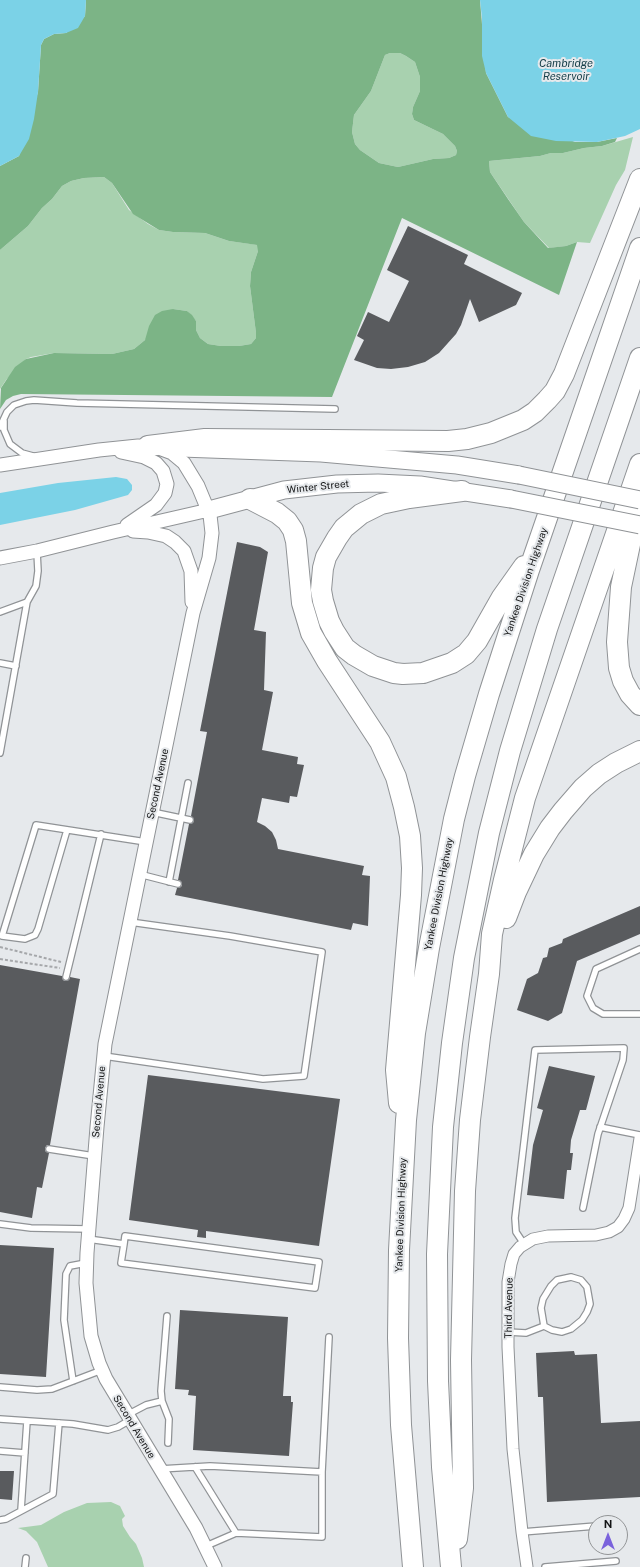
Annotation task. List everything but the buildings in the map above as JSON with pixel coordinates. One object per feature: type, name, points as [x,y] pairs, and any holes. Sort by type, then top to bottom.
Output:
[{"type":"highway","points":[[148,446],[205,439],[448,441],[467,439],[491,433],[523,420],[535,412],[547,400],[561,381],[640,178]]},
{"type":"highway","name":"Yankee Division Highway","points":[[413,1567],[401,1425],[398,1345],[399,1250],[404,1146],[413,1055],[422,990],[448,848],[476,735],[537,548],[640,248]]},
{"type":"highway","points":[[452,1567],[442,1467],[436,1305],[437,1247],[443,1128],[452,1043],[461,980],[480,875],[510,751],[547,629],[640,358]]},
{"type":"highway","points":[[452,1567],[463,1488],[461,1360],[465,1191],[477,1058],[489,974],[492,934],[520,817],[640,464]]},
{"type":"highway","points":[[462,491],[409,498],[381,504],[361,514],[344,528],[330,548],[323,568],[321,590],[325,611],[334,631],[346,648],[354,655],[383,670],[403,674],[423,673],[452,663],[466,654],[477,641],[502,597],[537,548]]},
{"type":"highway","points":[[638,498],[621,587],[617,642],[618,660],[623,681],[630,694],[640,705]]},
{"type":"highway","points":[[250,499],[277,513],[287,521],[293,530],[296,541],[304,613],[311,633],[327,661],[380,742],[396,777],[404,806],[411,847],[411,895],[396,1070],[404,1146]]},
{"type":"highway","points":[[489,974],[512,902],[534,854],[550,828],[566,806],[599,774],[616,763],[640,751]]},
{"type":"highway","points":[[599,774],[640,762]]},
{"type":"main road","points":[[148,446],[321,454],[457,465],[519,475],[638,498]]},
{"type":"main road","name":"Winter Street","points":[[208,510],[284,490],[337,484],[399,484],[462,491],[511,499],[640,525]]},
{"type":"street","points":[[0,465],[88,451],[148,446]]},
{"type":"street","name":"Second Avenue","points":[[148,446],[167,451],[184,463],[198,486],[208,510],[212,527],[211,548],[193,613],[139,874],[104,1056],[88,1234],[86,1294],[90,1330],[102,1370],[109,1386],[206,1546],[215,1567]]},
{"type":"street","points":[[88,451],[120,452],[144,457],[156,463],[165,475],[166,488],[159,501],[140,517],[113,532]]},
{"type":"street","name":"Winter Street","points":[[0,558],[37,551],[208,510]]},
{"type":"street","name":"Second Avenue","points":[[113,532],[135,531],[155,533],[171,539],[179,545],[186,555],[191,570],[193,613]]},
{"type":"street","points":[[524,1244],[533,1239],[543,1237],[601,1234],[618,1227],[626,1216],[629,1208],[640,1137]]},
{"type":"street","name":"Third Avenue","points":[[524,1244],[514,1254],[509,1269],[508,1332],[514,1468],[527,1567]]},
{"type":"lane","points":[[0,427],[4,416],[14,405],[34,400],[76,403],[334,409]]},
{"type":"lane","points":[[4,416],[4,430],[10,444],[22,453],[42,458]]},
{"type":"lane","points":[[0,753],[27,602],[36,586],[38,571],[37,551]]},
{"type":"lane","points":[[0,612],[27,602]]},
{"type":"lane","points":[[0,663],[16,666]]},
{"type":"lane","points":[[169,882],[188,782]]},
{"type":"lane","points":[[152,812],[190,820]]},
{"type":"lane","points":[[67,830],[38,930],[35,935],[25,939],[1,936],[36,824],[146,842]]},
{"type":"lane","points":[[66,977],[101,834]]},
{"type":"lane","points":[[139,874],[178,884]]},
{"type":"lane","points":[[104,1056],[263,1079],[304,1076],[322,952],[230,936],[130,922]]},
{"type":"lane","points":[[640,949],[596,969],[586,996],[593,1008],[603,1014],[640,1014]]},
{"type":"lane","points":[[524,1244],[516,1232],[515,1218],[536,1050],[624,1048],[623,1060],[600,1128],[583,1208]]},
{"type":"lane","points":[[600,1128],[640,1137]]},
{"type":"lane","points":[[49,1149],[95,1156]]},
{"type":"lane","points":[[0,1224],[88,1234],[124,1244]]},
{"type":"lane","points":[[125,1236],[319,1262],[315,1288],[121,1263],[124,1244],[125,1236]]},
{"type":"lane","points":[[73,1381],[64,1320],[66,1274],[70,1266],[86,1263]]},
{"type":"lane","points":[[508,1332],[526,1333],[544,1326],[552,1330],[562,1332],[577,1325],[582,1320],[590,1304],[587,1287],[581,1280],[571,1277],[564,1278],[558,1280],[551,1286],[543,1299],[541,1308],[544,1326]]},
{"type":"lane","points":[[167,1316],[161,1391],[162,1401],[167,1410],[169,1419],[168,1443]]},
{"type":"lane","points":[[206,1546],[236,1533],[322,1537],[322,1472],[329,1337]]},
{"type":"lane","points":[[0,1387],[47,1390],[102,1370]]},
{"type":"lane","points":[[0,1419],[82,1425],[108,1430],[118,1427],[146,1406],[162,1401]]},
{"type":"lane","points":[[21,1510],[27,1421]]},
{"type":"lane","points":[[0,1520],[6,1519],[53,1494],[59,1423]]},
{"type":"lane","points":[[0,1451],[25,1453]]},
{"type":"lane","points":[[160,1469],[195,1466],[219,1466],[322,1472]]},
{"type":"lane","points":[[195,1466],[236,1533]]},
{"type":"lane","points":[[522,1532],[588,1527]]},
{"type":"lane","points":[[25,1567],[26,1558]]},
{"type":"lane","points":[[545,1567],[616,1562]]},
{"type":"path","points":[[0,948],[61,961],[60,969],[0,959]]},
{"type":"green space","points":[[86,0],[480,0],[486,73],[508,117],[575,142],[597,142],[617,138],[615,142],[602,146],[584,148],[563,153],[551,153],[540,156],[489,161],[490,172],[508,199],[524,222],[548,248],[566,246],[577,242],[559,295],[402,218],[332,397],[21,394],[6,400],[0,409],[1,388],[15,367],[26,359],[54,353],[112,354],[134,349],[145,340],[149,326],[155,315],[162,311],[173,309],[187,311],[196,321],[196,330],[200,338],[208,344],[239,346],[251,344],[256,338],[250,286],[251,272],[258,251],[257,245],[229,241],[205,233],[159,230],[133,214],[112,183],[104,177],[84,178],[71,181],[62,186],[28,226],[0,250],[0,166],[19,156],[38,92],[41,45],[44,39],[54,34],[66,33],[85,16]],"holes":[[[390,53],[400,53],[415,62],[420,77],[420,91],[413,107],[412,114],[414,120],[443,134],[455,146],[457,151],[456,155],[449,158],[433,159],[398,167],[379,163],[360,150],[355,144],[352,132],[354,115],[371,91],[385,55]]]},
{"type":"green space","points":[[390,53],[400,53],[415,62],[420,77],[420,91],[413,107],[412,114],[414,120],[443,134],[455,146],[457,151],[456,155],[449,158],[433,159],[398,167],[379,163],[360,150],[355,144],[352,132],[354,115],[371,91],[385,55]]},
{"type":"green space","points":[[633,137],[625,170],[616,185],[590,243],[577,242],[566,246],[549,248],[524,222],[490,172],[489,161],[540,156],[551,153],[563,153],[584,148],[602,146]]},
{"type":"green space","points":[[104,177],[112,183],[129,210],[159,230],[205,233],[229,241],[258,245],[258,251],[251,272],[250,286],[256,338],[251,344],[239,346],[208,344],[200,338],[196,330],[196,321],[187,311],[173,309],[145,340],[134,349],[112,354],[54,353],[31,357],[26,359],[6,380],[0,389],[0,250],[28,226],[62,186],[71,181],[84,178]]},
{"type":"green space","points":[[111,1502],[120,1506],[125,1516],[122,1519],[123,1526],[136,1544],[144,1567],[48,1567],[37,1542],[26,1531],[18,1528],[41,1525],[64,1512],[87,1503]]},
{"type":"water","points":[[0,0],[86,0],[85,16],[78,28],[66,33],[54,34],[44,39],[41,45],[38,92],[29,139],[19,156],[0,166]]},
{"type":"water","name":"Cambridge Reservoir","points":[[480,0],[640,0],[640,129],[625,136],[597,142],[556,141],[531,136],[508,117],[486,73],[482,56],[482,18]]},
{"type":"water","points":[[116,477],[127,479],[132,485],[132,490],[128,495],[75,510],[0,525],[0,493],[58,483]]}]
